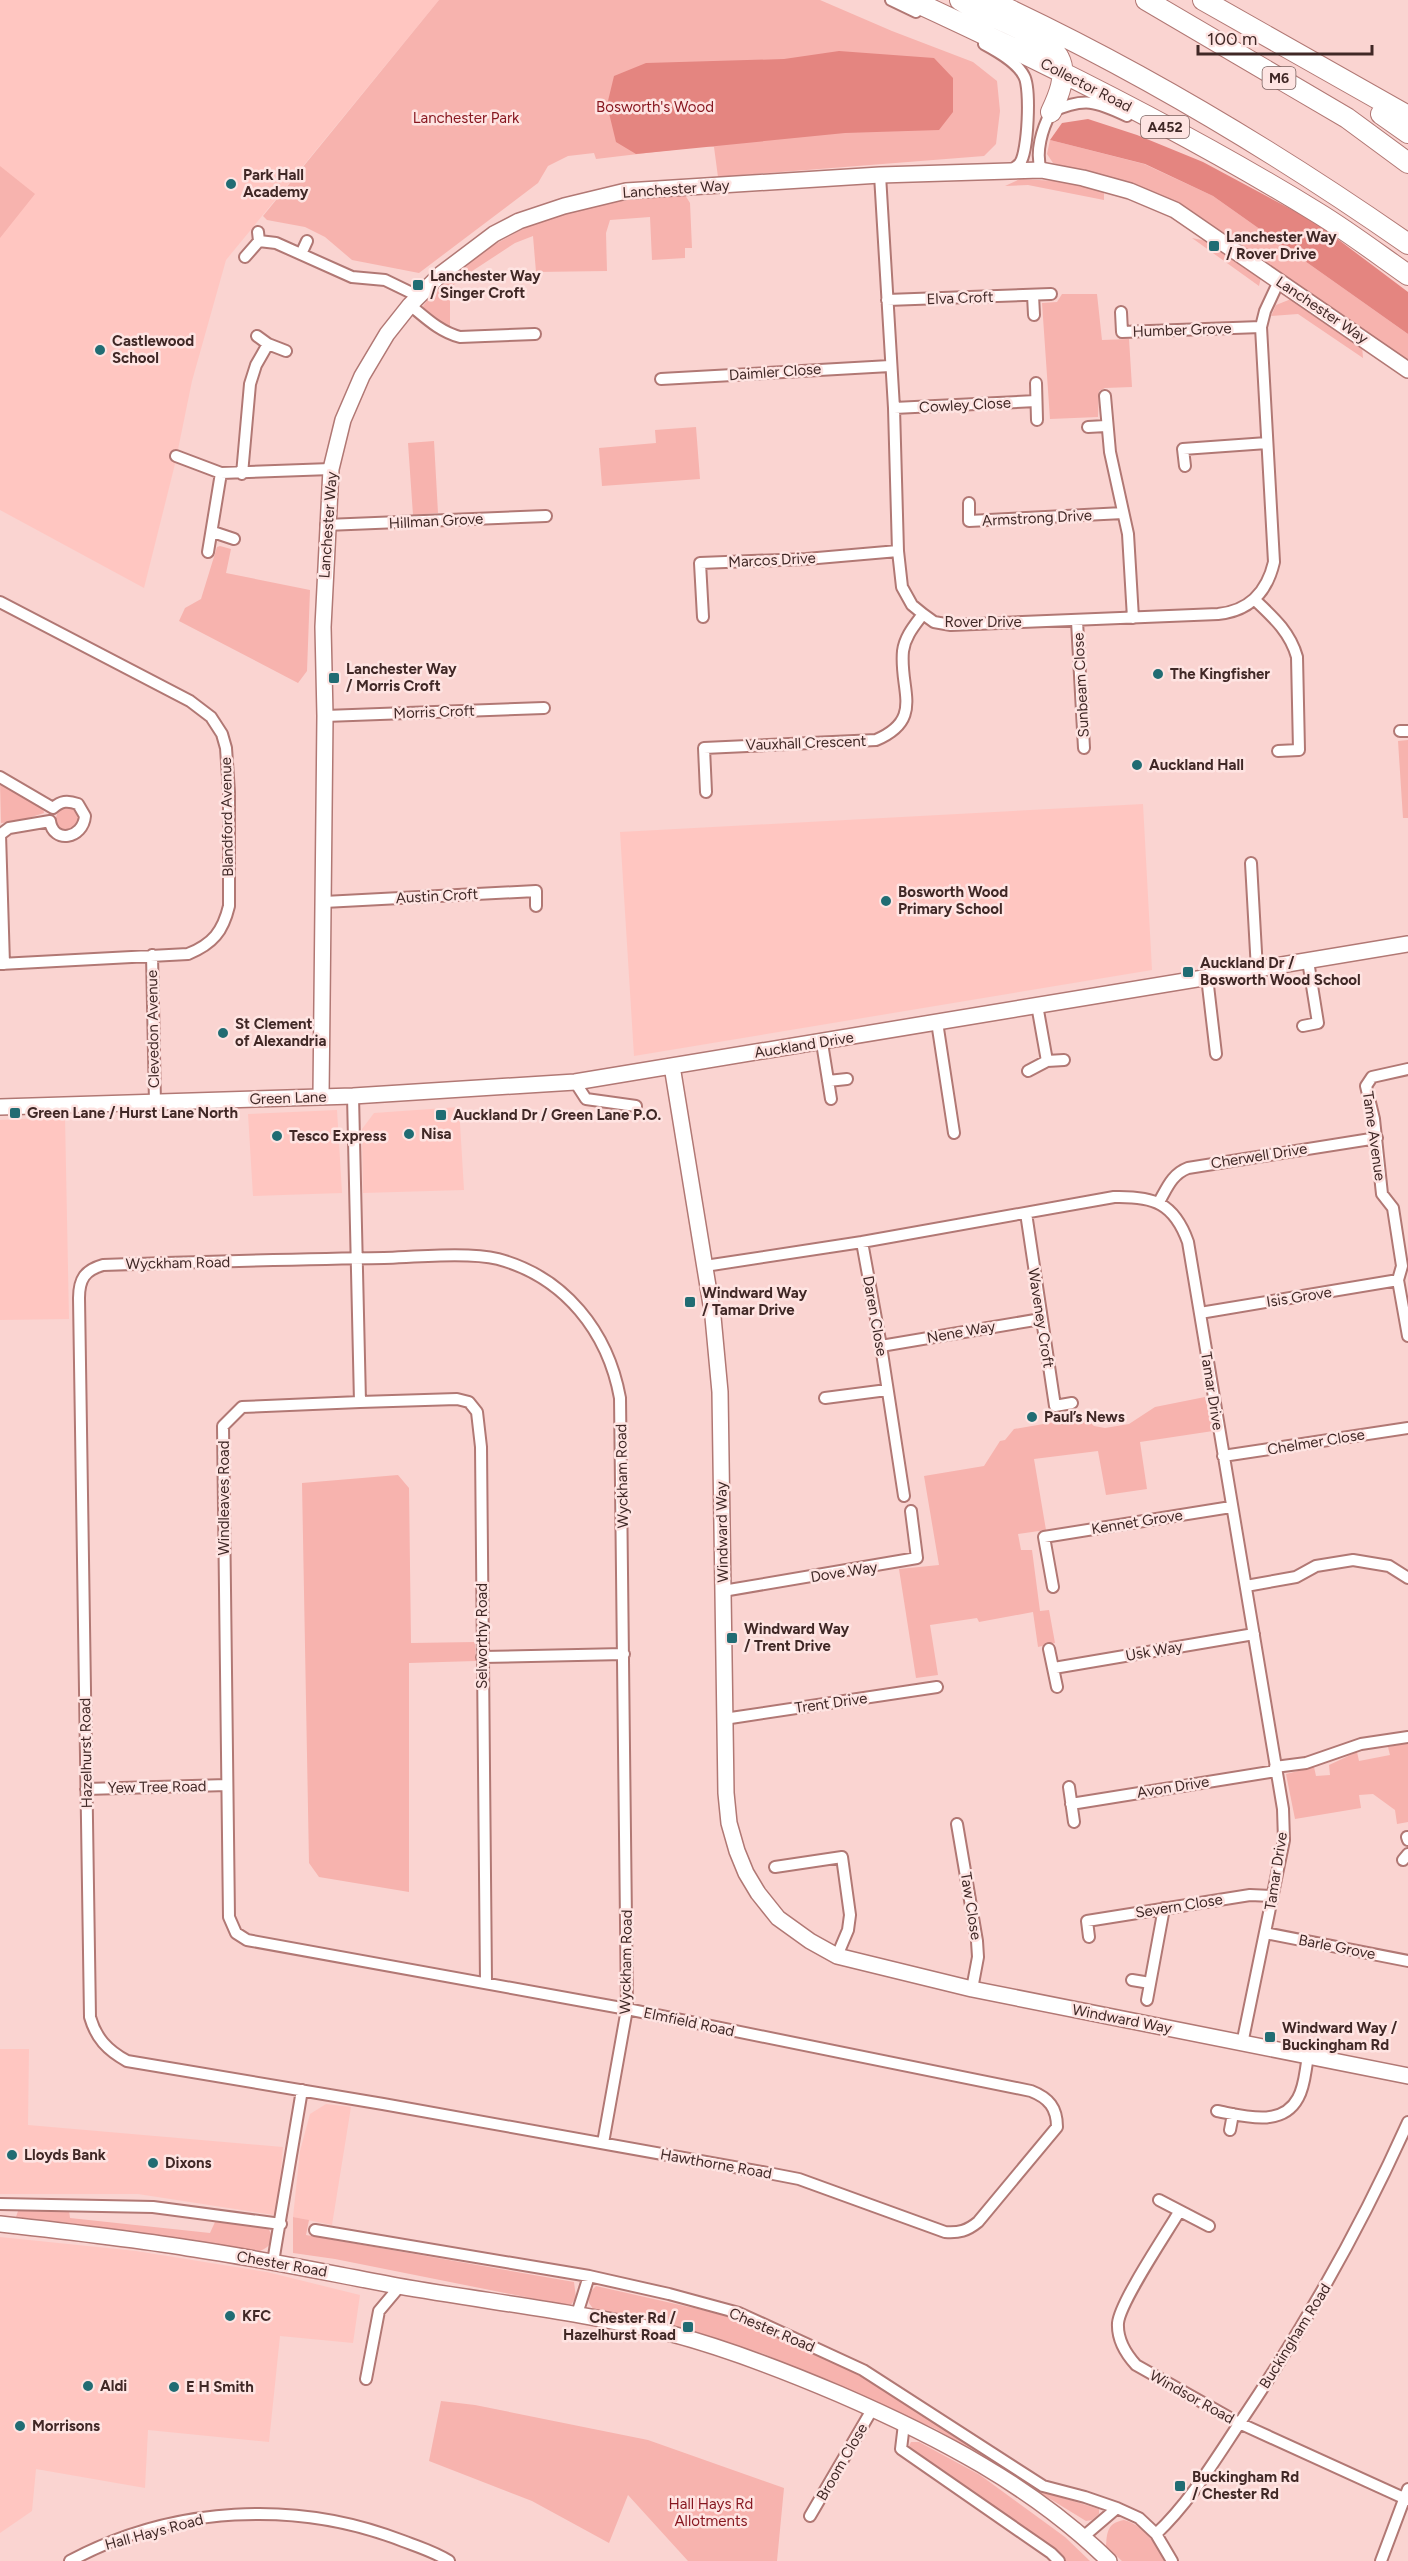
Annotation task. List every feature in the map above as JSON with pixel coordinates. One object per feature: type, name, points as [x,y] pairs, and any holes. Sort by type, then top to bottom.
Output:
[{"type":"highway","name":"Collector Road","points":[[911,0],[1063,72],[1260,178],[1320,214],[1408,275]]},
{"type":"highway","points":[[960,0],[1043,43],[1059,57],[1063,72],[1058,97],[1051,112]]},
{"type":"highway","name":"Collector Road","points":[[989,0],[1197,108],[1337,194],[1408,244]]},
{"type":"highway","name":"M6","points":[[1146,0],[1347,118],[1408,162]]},
{"type":"highway","name":"M6","points":[[1203,0],[1259,32],[1408,133]]},
{"type":"highway","points":[[1259,32],[1408,116]]},
{"type":"highway","points":[[1347,118],[1408,171]]},
{"type":"street","points":[[891,0],[988,46],[1002,54],[1025,76],[1028,107],[1023,155],[1020,163],[1013,169]]},
{"type":"street","points":[[1041,170],[1039,153],[1044,125],[1051,112],[1087,101],[1100,103],[1260,178]]},
{"type":"street","name":"Lanchester Way","points":[[321,1097],[325,716],[323,661],[326,525],[331,469],[343,420],[362,376],[387,334],[414,300],[458,259],[494,234],[519,221],[626,191],[880,175],[1013,169],[1041,170],[1130,190],[1175,210],[1408,370]]},
{"type":"street","name":"Rover Drive","points":[[880,175],[894,408],[898,551],[902,586],[912,605],[934,621],[951,625],[1077,621],[1232,612],[1255,600]]},
{"type":"street","points":[[245,257],[258,237],[352,277],[385,280],[414,300],[436,326],[449,334],[460,337],[535,334]]},
{"type":"street","points":[[301,254],[307,241]]},
{"type":"street","points":[[1278,751],[1299,750],[1297,657],[1293,643],[1282,626],[1255,600],[1262,592],[1274,562],[1262,327],[1264,311],[1280,281]]},
{"type":"street","name":"Elva Croft","points":[[887,300],[1051,294]]},
{"type":"street","points":[[1033,295],[1034,315]]},
{"type":"street","name":"Humber Grove","points":[[1121,312],[1122,332],[1262,327]]},
{"type":"street","points":[[256,336],[286,351]]},
{"type":"street","points":[[242,474],[250,384],[256,364],[268,344]]},
{"type":"street","name":"Daimler Close","points":[[661,379],[890,366]]},
{"type":"street","points":[[1036,383],[1037,420]]},
{"type":"street","points":[[1105,396],[1106,426],[1128,534],[1133,618]]},
{"type":"street","name":"Cowley Close","points":[[894,408],[1036,401]]},
{"type":"street","points":[[1088,427],[1106,426]]},
{"type":"street","points":[[1185,466],[1184,449],[1267,443]]},
{"type":"street","points":[[176,456],[221,473],[331,469]]},
{"type":"street","points":[[208,552],[221,473]]},
{"type":"street","name":"Armstrong Drive","points":[[969,503],[969,521],[1123,513]]},
{"type":"street","name":"Hillman Grove","points":[[326,525],[546,516]]},
{"type":"street","points":[[213,532],[234,539]]},
{"type":"street","name":"Marcos Drive","points":[[703,616],[700,563],[806,559],[898,551]]},
{"type":"street","name":"Blandford Avenue","points":[[0,602],[190,701],[211,717],[222,734],[226,748],[229,792],[229,906],[219,933],[204,948],[188,954],[2,964]]},
{"type":"street","name":"Vauxhall Crescent","points":[[706,792],[704,748],[876,740],[893,733],[902,724],[906,710],[903,650],[908,634],[923,614]]},
{"type":"street","name":"Sunbeam Close","points":[[1077,621],[1084,748]]},
{"type":"street","name":"Morris Croft","points":[[325,716],[544,708]]},
{"type":"street","points":[[0,777],[53,808]]},
{"type":"street","points":[[69,801],[78,804],[85,816],[84,823],[74,835],[66,836],[57,833],[51,827],[50,821],[53,808],[69,801]]},
{"type":"street","points":[[2,964],[0,834],[9,828],[50,821]]},
{"type":"street","points":[[1251,863],[1257,970]]},
{"type":"street","name":"Austin Croft","points":[[324,902],[536,891],[536,906]]},
{"type":"street","name":"Auckland Drive","points":[[672,1066],[1408,945]]},
{"type":"street","name":"Clevedon Avenue","points":[[152,955],[155,1103]]},
{"type":"street","points":[[1303,1026],[1318,1023],[1308,961]]},
{"type":"street","points":[[1207,977],[1216,1054]]},
{"type":"street","points":[[1037,1005],[1047,1061]]},
{"type":"street","points":[[937,1022],[954,1133]]},
{"type":"street","points":[[822,1043],[831,1099]]},
{"type":"street","points":[[1028,1071],[1047,1061],[1064,1060]]},
{"type":"street","name":"Green Lane","points":[[0,1107],[353,1096],[575,1082],[672,1066]]},
{"type":"street","name":"Windward Way","points":[[672,1066],[713,1317],[720,1392],[724,1719],[729,1823],[746,1873],[758,1893],[778,1918],[810,1941],[837,1956],[972,1989],[1408,2076]]},
{"type":"street","name":"Tame Avenue","points":[[1408,1069],[1383,1072],[1372,1077],[1366,1086],[1377,1138],[1382,1194],[1393,1208],[1402,1266],[1408,1336]]},
{"type":"street","points":[[828,1081],[846,1079]]},
{"type":"street","points":[[575,1082],[586,1099],[636,1106]]},
{"type":"street","points":[[353,1096],[360,1402]]},
{"type":"street","name":"Cherwell Drive","points":[[1159,1202],[1173,1178],[1188,1168],[1377,1138]]},
{"type":"street","points":[[705,1266],[862,1242],[1114,1197],[1139,1196],[1159,1202]]},
{"type":"street","name":"Tamar Drive","points":[[1159,1202],[1176,1216],[1185,1235],[1283,1809],[1284,1840],[1242,2044]]},
{"type":"street","name":"Waveney Croft","points":[[1026,1213],[1055,1406],[1072,1403]]},
{"type":"street","name":"Daren Close","points":[[862,1242],[882,1346],[904,1496]]},
{"type":"street","name":"Wyckham Road","points":[[103,1265],[358,1258],[497,1259],[537,1276],[554,1287],[582,1312],[593,1327],[611,1362],[620,1398],[624,1654],[627,2009],[603,2143]]},
{"type":"street","name":"Hazelhurst Road","points":[[103,1265],[87,1270],[79,1286],[90,2017],[99,2039],[107,2048],[127,2061],[302,2090]]},
{"type":"street","name":"Isis Grove","points":[[1200,1313],[1402,1275]]},
{"type":"street","name":"Nene Way","points":[[882,1346],[1041,1319]]},
{"type":"street","points":[[825,1398],[887,1390]]},
{"type":"street","name":"Selworthy Road","points":[[360,1402],[457,1399],[469,1402],[477,1412],[481,1446],[486,1982]]},
{"type":"street","name":"Windleaves Road","points":[[247,1940],[236,1933],[229,1917],[224,1426],[242,1407],[360,1402]]},
{"type":"street","name":"Chelmer Close","points":[[1223,1456],[1408,1428]]},
{"type":"street","name":"Kennet Grove","points":[[1053,1587],[1044,1538],[1231,1507]]},
{"type":"street","name":"Dove Way","points":[[723,1591],[917,1558],[911,1511]]},
{"type":"street","points":[[1246,1586],[1296,1577],[1316,1566],[1353,1560],[1389,1566],[1408,1578]]},
{"type":"street","name":"Usk Way","points":[[1054,1668],[1254,1634]]},
{"type":"street","points":[[1049,1649],[1057,1687]]},
{"type":"street","points":[[482,1657],[624,1654]]},
{"type":"street","name":"Trent Drive","points":[[724,1719],[937,1687]]},
{"type":"street","name":"Avon Drive","points":[[1071,1804],[1276,1769],[1306,1763],[1361,1744],[1408,1737]]},
{"type":"street","name":"Yew Tree Road","points":[[86,1789],[227,1785]]},
{"type":"street","points":[[1069,1786],[1074,1822]]},
{"type":"street","name":"Taw Close","points":[[957,1824],[977,1941],[978,1957],[972,1989]]},
{"type":"street","points":[[775,1867],[842,1857],[850,1915],[848,1930],[837,1956]]},
{"type":"street","name":"Severn Close","points":[[1089,1937],[1087,1921],[1251,1894],[1272,1896]]},
{"type":"street","points":[[1147,2000],[1164,1908]]},
{"type":"street","name":"Barle Grove","points":[[1265,1933],[1408,1961]]},
{"type":"street","name":"Elmfield Road","points":[[247,1940],[627,2009],[1031,2091],[1041,2095],[1054,2107]]},
{"type":"street","points":[[1132,1980],[1150,1983]]},
{"type":"street","points":[[1217,2111],[1261,2118],[1286,2111],[1298,2098],[1308,2057]]},
{"type":"street","points":[[273,2262],[302,2090]]},
{"type":"street","name":"Hawthorne Road","points":[[302,2090],[799,2180],[945,2232],[957,2233],[968,2230],[978,2222],[1051,2138],[1057,2127],[1054,2107]]},
{"type":"street","points":[[1230,2130],[1233,2114]]},
{"type":"street","name":"Buckingham Road","points":[[1156,2534],[1205,2476],[1289,2350],[1378,2188],[1408,2122]]},
{"type":"street","points":[[1159,2200],[1209,2226]]},
{"type":"street","points":[[0,2204],[153,2206],[281,2224]]},
{"type":"street","name":"Windsor Road","points":[[1179,2212],[1121,2310],[1119,2332],[1125,2353],[1136,2365],[1239,2424],[1407,2496]]},
{"type":"street","name":"Chester Road","points":[[0,2224],[177,2246],[273,2262],[400,2286],[577,2314],[712,2345],[807,2380],[904,2424],[1008,2481],[1066,2521],[1109,2561]]},
{"type":"street","name":"Chester Road","points":[[315,2230],[589,2276],[739,2313],[863,2370],[1042,2486],[1117,2508],[1139,2518],[1156,2534],[1172,2561]]},
{"type":"street","points":[[577,2314],[589,2276]]},
{"type":"street","points":[[366,2379],[379,2312],[400,2286]]},
{"type":"street","name":"Broom Close","points":[[810,2516],[873,2408]]},
{"type":"street","points":[[904,2424],[901,2449],[1033,2540],[1059,2561]]},
{"type":"street","points":[[1382,2561],[1407,2496]]},
{"type":"street","points":[[1083,2537],[1117,2508]]},
{"type":"street","name":"Hall Hays Road","points":[[70,2561],[114,2540],[200,2518],[245,2513],[317,2518],[369,2528],[449,2561]]},
{"type":"shaded area","points":[[0,0],[439,0],[226,260],[192,381],[175,464],[144,588],[0,510]]},
{"type":"shaded area","name":"Bosworth Wood Primary School","points":[[1143,804],[1152,970],[634,1056],[620,832]]},
{"type":"shaded area","points":[[459,1107],[464,1190],[363,1193],[362,1129],[374,1113]]},
{"type":"shaded area","points":[[337,1110],[342,1193],[253,1196],[248,1114]]},
{"type":"shaded area","points":[[65,1117],[69,1319],[0,1320],[0,1120]]},
{"type":"shaded area","points":[[0,2049],[29,2049],[28,2125],[283,2147],[278,2206],[274,2215],[138,2194],[0,2194]]},
{"type":"shaded area","points":[[326,2104],[351,2107],[332,2225],[293,2217],[300,2151],[310,2114]]},
{"type":"shaded area","points":[[0,2237],[136,2251],[267,2272],[360,2295],[353,2343],[280,2336],[269,2442],[148,2430],[145,2488],[36,2469],[32,2511],[0,2533]]},
{"type":"green space","name":"Lanchester Park","points":[[439,0],[820,0],[973,62],[997,81],[1000,111],[996,144],[984,156],[718,177],[714,147],[705,146],[596,159],[594,153],[568,156],[548,166],[538,183],[419,273],[352,260],[325,237],[305,227],[267,220],[263,216]]},
{"type":"green space","name":"Bosworth's Wood","points":[[839,51],[934,58],[953,78],[953,112],[939,130],[845,133],[636,154],[616,142],[607,105],[614,76],[646,63],[784,59]]},
{"type":"green space","points":[[1088,119],[1137,135],[1203,162],[1315,222],[1408,292],[1408,334],[1213,196],[1145,164],[1050,140],[1062,123]]},
{"type":"green space","points":[[1050,140],[1144,164],[1213,196],[1408,334],[1408,362],[1179,205],[1140,187],[1053,163],[1047,154]]},
{"type":"green space","points":[[0,166],[35,194],[0,238]]},
{"type":"green space","points":[[1020,179],[1057,181],[1104,191],[1104,200],[1028,185],[1005,186]]},
{"type":"green space","points":[[685,195],[690,203],[692,248],[685,248],[685,258],[652,260],[650,217],[610,220],[606,233],[607,271],[536,272],[533,236],[515,243],[457,281],[450,290],[450,329],[424,310],[423,306],[442,284],[465,264],[491,246],[520,231],[581,207],[611,200],[639,196]]},
{"type":"green space","points":[[1192,238],[1212,242],[1261,277],[1259,286]]},
{"type":"green space","points":[[1062,294],[1097,294],[1102,340],[1129,339],[1132,387],[1105,388],[1099,391],[1098,417],[1050,419],[1042,303],[1057,302]]},
{"type":"green space","points":[[1291,299],[1362,346],[1363,358],[1298,314],[1271,316],[1276,305]]},
{"type":"green space","points":[[696,427],[700,479],[602,486],[599,448],[656,443],[655,430]]},
{"type":"green space","points":[[434,441],[438,513],[413,515],[408,443]]},
{"type":"green space","points":[[217,547],[231,549],[226,573],[310,590],[307,671],[298,683],[179,621],[185,608],[201,599]]},
{"type":"green space","points":[[1408,740],[1408,818],[1403,818],[1398,741]]},
{"type":"green space","points":[[0,782],[43,808],[44,813],[16,822],[1,823]]},
{"type":"green space","points":[[68,807],[77,810],[80,819],[77,828],[68,831],[59,828],[56,819],[59,810]]},
{"type":"green space","points":[[1205,1397],[1213,1431],[1140,1442],[1147,1489],[1106,1495],[1098,1451],[1034,1459],[1046,1530],[1018,1534],[1021,1550],[1032,1550],[1040,1611],[1049,1610],[1055,1643],[1038,1647],[1033,1612],[979,1622],[977,1618],[930,1625],[938,1675],[916,1678],[899,1569],[939,1565],[924,1476],[984,1466],[1000,1441],[1005,1440],[1014,1429],[1084,1417],[1094,1426],[1105,1428],[1129,1424],[1155,1407]]},
{"type":"green space","points":[[398,1475],[409,1488],[411,1643],[475,1642],[476,1661],[409,1663],[409,1892],[319,1877],[309,1863],[302,1483]]},
{"type":"green space","points":[[1408,1743],[1408,1822],[1397,1824],[1395,1810],[1373,1794],[1359,1795],[1361,1808],[1295,1819],[1286,1774],[1314,1767],[1316,1776],[1330,1775],[1329,1765],[1357,1752],[1359,1761],[1390,1755],[1388,1747]]},
{"type":"green space","points":[[19,2208],[69,2210],[70,2218],[210,2233],[215,2222],[268,2228],[271,2242],[260,2251],[16,2217]]},
{"type":"green space","points":[[293,2217],[309,2220],[306,2235],[574,2282],[576,2298],[570,2306],[335,2259],[293,2253]]},
{"type":"green space","points":[[596,2286],[729,2316],[860,2375],[1044,2492],[1099,2509],[1099,2514],[1092,2520],[1086,2521],[936,2429],[764,2354],[682,2328],[594,2310],[589,2303],[588,2294]]},
{"type":"green space","name":"Hall Hays Rd Allotments","points":[[441,2401],[475,2405],[648,2440],[784,2488],[777,2561],[688,2561],[628,2495],[609,2543],[532,2501],[429,2461]]},
{"type":"green space","points":[[911,2442],[919,2442],[980,2475],[1065,2537],[1090,2561],[1065,2561],[998,2509],[912,2451],[909,2446]]},
{"type":"green space","points":[[1124,2520],[1137,2526],[1148,2536],[1158,2548],[1164,2561],[1122,2561],[1106,2546],[1109,2528]]},
{"type":"place","name":"Park Hall Academy","points":[[231,184]]},
{"type":"place","name":"Lanchester Way / Rover Drive","points":[[1214,246]]},
{"type":"place","name":"Lanchester Way / Singer Croft","points":[[418,285]]},
{"type":"place","name":"Castlewood School","points":[[100,350]]},
{"type":"place","name":"The Kingfisher","points":[[1158,674]]},
{"type":"place","name":"Lanchester Way / Morris Croft","points":[[334,678]]},
{"type":"place","name":"Auckland Hall","points":[[1137,765]]},
{"type":"place","name":"Bosworth Wood Primary School","points":[[886,901]]},
{"type":"place","name":"Auckland Dr / Bosworth Wood School","points":[[1188,972]]},
{"type":"place","name":"St Clement of Alexandria","points":[[223,1033]]},
{"type":"place","name":"Green Lane / Hurst Lane North","points":[[15,1113]]},
{"type":"place","name":"Auckland Dr / Green Lane P.O.","points":[[441,1115]]},
{"type":"place","name":"Nisa","points":[[409,1134]]},
{"type":"place","name":"Tesco Express","points":[[277,1136]]},
{"type":"place","name":"Windward Way / Tamar Drive","points":[[690,1302]]},
{"type":"place","name":"Paul’s News","points":[[1032,1417]]},
{"type":"place","name":"Windward Way / Trent Drive","points":[[732,1638]]},
{"type":"place","name":"Windward Way / Buckingham Rd","points":[[1270,2037]]},
{"type":"place","name":"Lloyds Bank","points":[[12,2155]]},
{"type":"place","name":"Dixons","points":[[153,2163]]},
{"type":"place","name":"KFC","points":[[230,2316]]},
{"type":"place","name":"Chester Rd / Hazelhurst Road","points":[[688,2327]]},
{"type":"place","name":"Aldi","points":[[88,2386]]},
{"type":"place","name":"E H Smith","points":[[174,2387]]},
{"type":"place","name":"Morrisons","points":[[20,2426]]},
{"type":"place","name":"Buckingham Rd / Chester Rd","points":[[1180,2486]]}]
